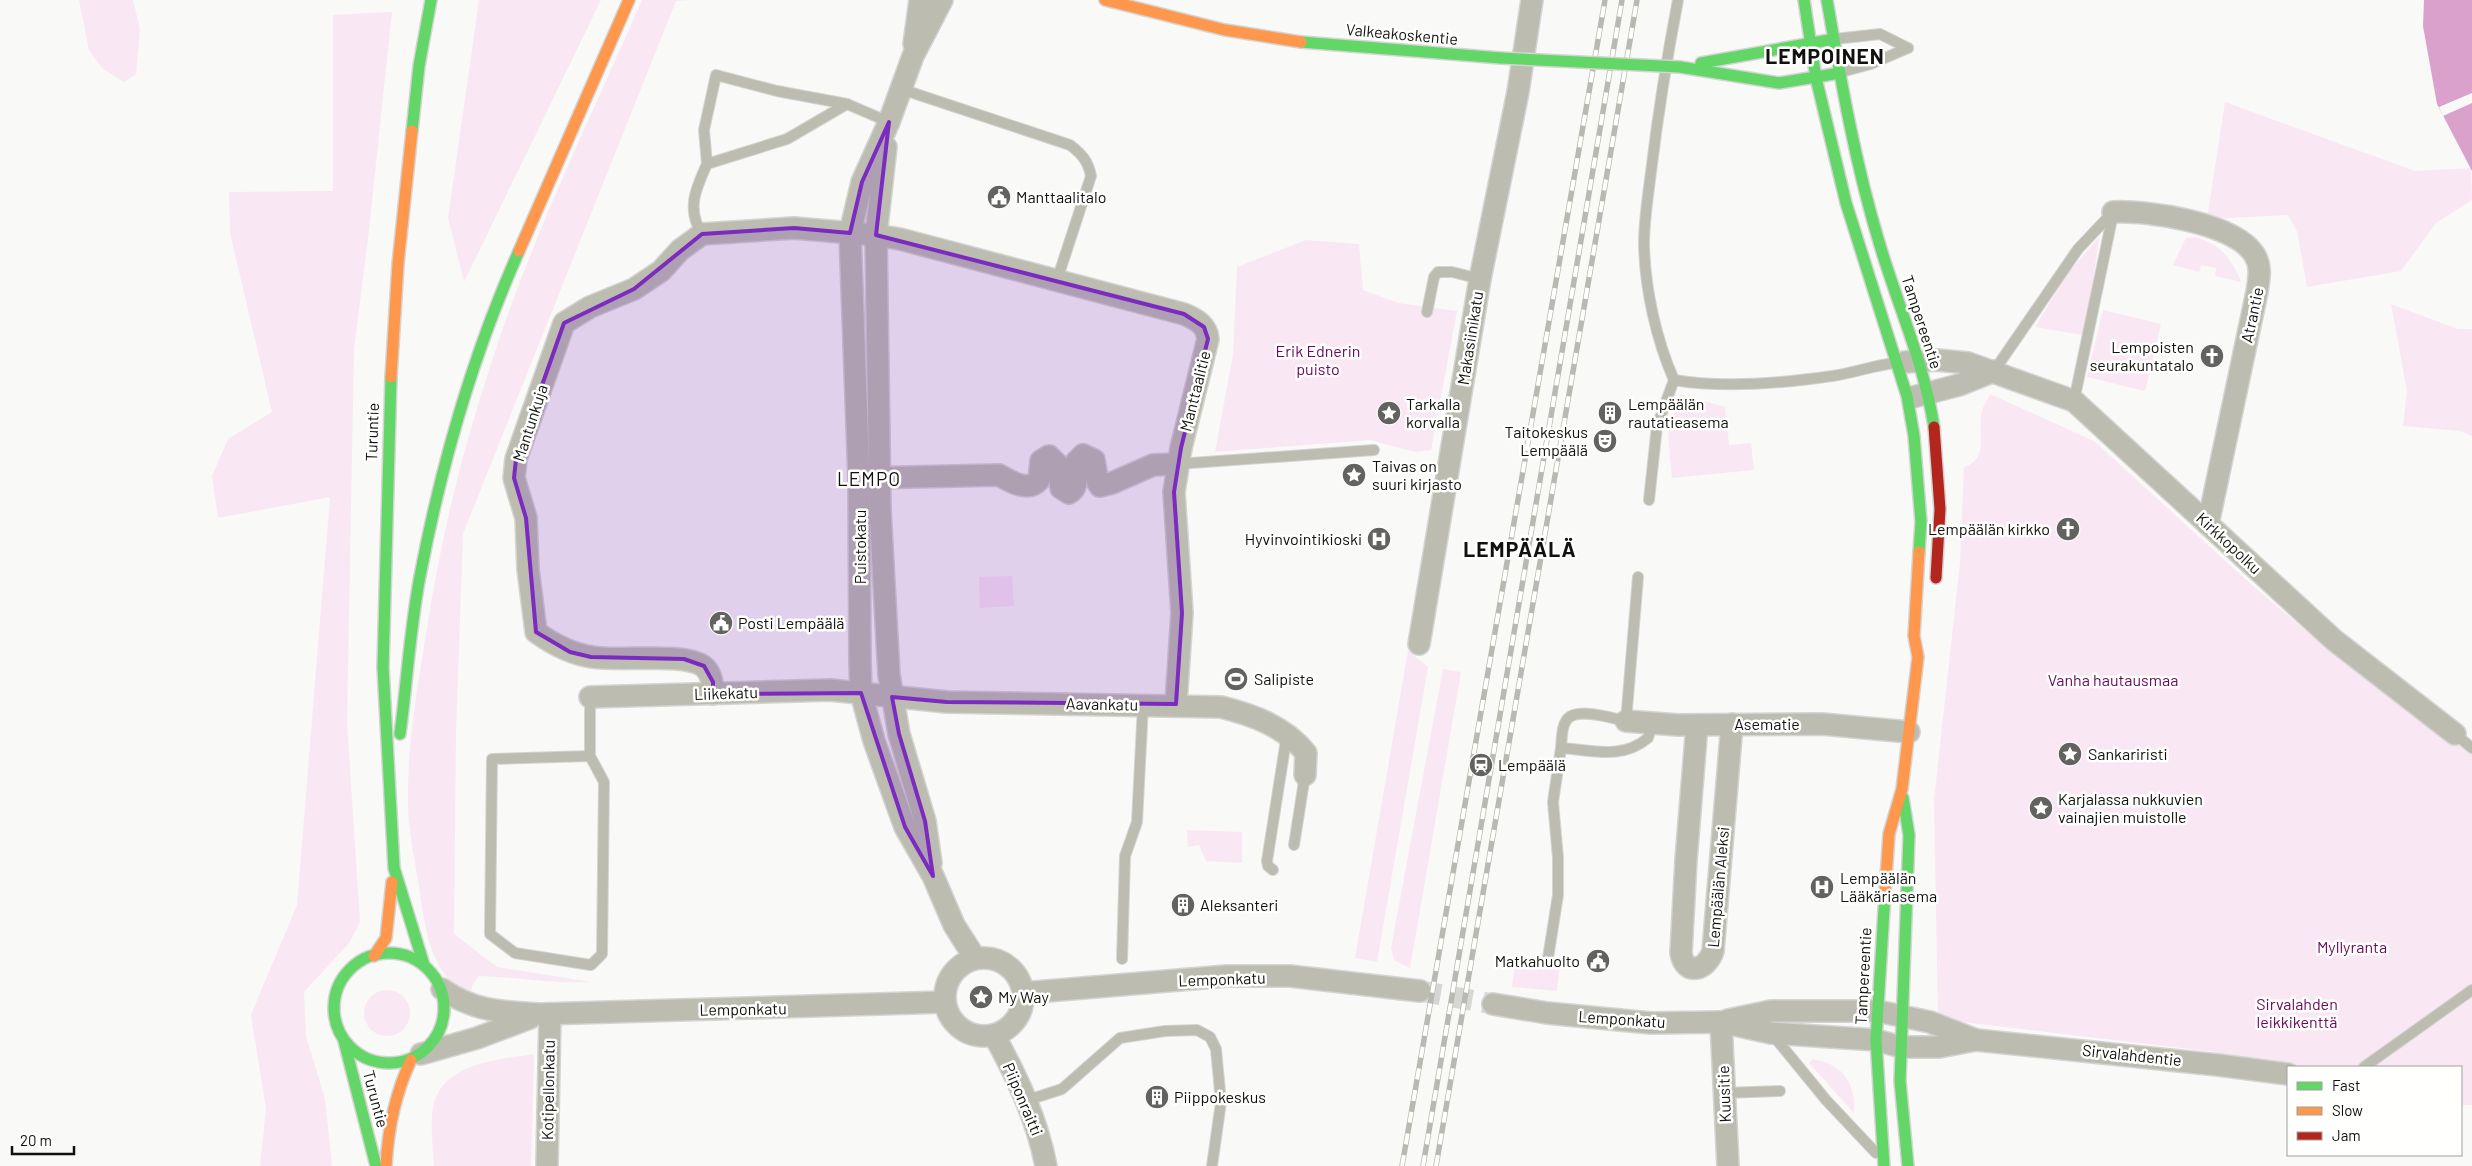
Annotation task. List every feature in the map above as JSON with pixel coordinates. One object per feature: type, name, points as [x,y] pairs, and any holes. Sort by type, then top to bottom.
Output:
[{"type":"main road","name":"Turuntie","points":[[374,956],[386,938],[394,868],[383,667],[390,366],[398,264],[419,66],[431,0]]},
{"type":"main road","points":[[391,827],[408,658],[420,578],[438,495],[472,375],[515,259],[629,0]]},
{"type":"main road","name":"Valkeakoskentie","points":[[1105,0],[1121,2],[1184,22],[1271,38],[1375,49],[1501,58],[1680,66],[1778,83],[1816,78],[1840,72]]},
{"type":"main road","name":"Tampereentie","points":[[1804,0],[1816,78],[1846,203],[1907,398],[1914,436],[1921,522],[1914,636],[1918,657],[1902,790],[1889,834],[1877,1012],[1876,1040],[1884,1165]]},
{"type":"main road","name":"Tampereentie","points":[[1827,0],[1855,150],[1873,223],[1928,394],[1935,433],[1940,480],[1941,522],[1934,592]]},
{"type":"main road","name":"Valkeakoskentie","points":[[1680,66],[1834,39]]},
{"type":"main road","name":"Tampereentie","points":[[1918,657],[1926,644]]},
{"type":"main road","name":"Tampereentie","points":[[1902,790],[1908,835],[1900,1081],[1908,1166]]},
{"type":"main road","name":"Turuntie","points":[[394,868],[424,965]]},
{"type":"main road","points":[[397,953],[412,957],[424,965],[435,976],[442,989],[445,1004],[444,1019],[438,1036],[416,1057],[393,1064],[375,1062],[358,1054],[344,1041],[336,1025],[334,1006],[337,988],[347,972],[361,960],[397,953]]},
{"type":"main road","name":"Turuntie","points":[[344,1041],[376,1166]]},
{"type":"main road","name":"Turuntie","points":[[386,1166],[393,1110],[400,1084],[416,1057]]},
{"type":"street","name":"Puistokatu","points":[[913,56],[920,0]]},
{"type":"street","name":"Puistokatu","points":[[933,876],[925,821],[898,734],[889,675],[882,563],[870,478],[850,233],[862,182],[889,122],[913,56],[942,0]]},
{"type":"street","name":"Makasiinikatu","points":[[1419,644],[1480,279],[1500,187],[1532,0]]},
{"type":"street","name":"Puistokatu","points":[[889,122],[876,235],[870,478],[861,692],[874,741],[905,827],[933,876],[954,925],[975,958]]},
{"type":"street","name":"Atrantie","points":[[2113,212],[2152,213],[2181,218],[2234,238],[2254,254],[2258,262],[2260,272],[2258,292],[2208,524]]},
{"type":"street","points":[[702,234],[794,228],[850,233]]},
{"type":"street","name":"Manttaalitie","points":[[850,233],[876,235],[1057,280],[1184,314],[1194,318],[1204,327],[1208,339],[1178,464],[1174,501],[1182,613],[1176,704]]},
{"type":"street","name":"Mantunkuja","points":[[702,234],[680,250],[661,271],[634,289],[590,307],[564,323],[516,459],[514,478],[526,518],[528,569],[536,632],[570,652],[591,657],[615,660],[684,659],[704,666],[713,682],[713,694]]},
{"type":"street","name":"Kirkkopolku","points":[[1896,363],[1960,361],[1994,371],[2074,401],[2334,640],[2455,734]]},
{"type":"street","points":[[1907,398],[1928,394],[1994,371]]},
{"type":"street","points":[[870,478],[999,475],[1015,485],[1034,485],[1038,480],[1041,461],[1049,456],[1058,464],[1061,488],[1068,493],[1074,490],[1076,484],[1076,462],[1083,455],[1094,460],[1100,486],[1105,486],[1153,465],[1178,464]]},
{"type":"street","name":"Liikekatu","points":[[590,697],[830,690],[861,692]]},
{"type":"street","name":"Aavankatu","points":[[861,692],[947,702],[1176,704],[1228,708],[1263,721],[1287,733],[1306,753],[1305,775]]},
{"type":"street","name":"Asematie","points":[[1626,721],[1652,724],[1697,725],[1822,724],[1909,732]]},
{"type":"street","name":"Lempäälän Aleksi","points":[[1697,725],[1686,860],[1681,953],[1682,960],[1687,965],[1697,968],[1706,965],[1713,951],[1732,724]]},
{"type":"street","points":[[975,958],[988,958],[1007,966],[1020,980],[1023,992],[1023,1004],[1016,1019],[1004,1031],[981,1037],[968,1033],[957,1026],[948,1015],[945,1002],[948,980],[964,963],[975,958]]},
{"type":"street","name":"Lemponkatu","points":[[1023,992],[1227,976],[1290,976],[1420,992]]},
{"type":"street","name":"Lemponkatu","points":[[442,989],[457,1000],[477,1008],[546,1014],[945,1002]]},
{"type":"street","name":"Lemponkatu","points":[[1493,1004],[1547,1013],[1643,1023],[1721,1022],[1771,1011],[1877,1012],[1902,1018]]},
{"type":"street","name":"Lemponkatu","points":[[416,1057],[477,1038],[517,1021],[546,1014]]},
{"type":"street","name":"Kotipellonkatu","points":[[546,1014],[547,1166]]},
{"type":"street","name":"Sirvalahdentie","points":[[1902,1018],[1942,1025],[1976,1040]]},
{"type":"street","name":"Lemponkatu","points":[[1721,1022],[1771,1032],[1876,1040],[1901,1047]]},
{"type":"street","name":"Kuusitie","points":[[1721,1022],[1728,1166]]},
{"type":"street","name":"Piiponraitti","points":[[994,1035],[1028,1100],[1046,1166]]},
{"type":"street","name":"Sirvalahdentie","points":[[1901,1047],[1939,1047],[1976,1040],[2218,1064],[2287,1074]]},
{"type":"lane","points":[[1649,500],[1657,426],[1674,380],[1665,359],[1648,287],[1644,243],[1655,132],[1670,35],[1678,0]]},
{"type":"lane","points":[[1834,39],[1880,34],[1908,48],[1871,64],[1840,72]]},
{"type":"lane","points":[[702,234],[696,225],[693,196],[707,164],[704,130],[716,75],[777,91],[847,104],[889,122]]},
{"type":"lane","points":[[901,89],[1070,145],[1083,155],[1089,166],[1090,176],[1057,280]]},
{"type":"lane","points":[[707,164],[787,138],[847,104]]},
{"type":"lane","points":[[1994,371],[2078,249],[2113,212]]},
{"type":"lane","points":[[2074,401],[2113,212]]},
{"type":"lane","points":[[1427,312],[1434,277],[1438,272],[1452,272],[1480,279]]},
{"type":"lane","points":[[1674,380],[1695,384],[1778,381],[1833,376],[1878,364],[1896,363]]},
{"type":"lane","points":[[1178,464],[1374,450]]},
{"type":"lane","points":[[1548,958],[1558,895],[1558,858],[1553,802],[1564,722],[1570,716],[1578,713],[1626,721],[1638,577]]},
{"type":"lane","points":[[590,697],[590,756],[604,782],[602,954],[591,965],[516,953],[490,934],[492,758],[590,756]]},
{"type":"lane","points":[[1122,959],[1125,856],[1138,822],[1143,705]]},
{"type":"lane","points":[[1561,748],[1617,753],[1638,746],[1648,738],[1652,724]]},
{"type":"lane","points":[[1273,870],[1267,862],[1287,733]]},
{"type":"lane","points":[[2455,734],[2472,748]]},
{"type":"lane","points":[[1294,845],[1305,775]]},
{"type":"lane","points":[[2365,1066],[2472,990]]},
{"type":"lane","points":[[1028,1100],[1062,1089],[1120,1038],[1165,1031],[1197,1030],[1210,1037],[1216,1049],[1221,1102],[1212,1166]]},
{"type":"lane","points":[[1771,1032],[1780,1047],[1841,1116],[1870,1144],[1884,1165]]},
{"type":"lane","points":[[1724,1093],[1780,1091]]},
{"type":"highlighted area","points":[[889,122],[876,235],[1184,314],[1204,327],[1208,339],[1181,448],[1174,492],[1182,613],[1176,704],[947,702],[892,697],[899,734],[925,821],[933,876],[905,827],[861,693],[713,694],[713,682],[704,666],[684,659],[591,657],[570,652],[536,632],[526,518],[514,478],[516,459],[564,323],[634,289],[702,234],[794,228],[850,233],[862,182]]},
{"type":"green space","points":[[79,0],[133,0],[140,29],[136,74],[124,82],[102,68],[89,50]]},
{"type":"green space","points":[[479,0],[601,0],[464,282],[448,218]]},
{"type":"green space","points":[[642,0],[690,0],[676,1],[463,534],[456,734],[454,934],[497,967],[591,982],[479,976],[472,986],[469,998],[455,987],[444,974],[431,946],[423,915],[409,822],[408,781],[411,739],[432,600],[461,466],[479,400],[506,321],[561,182]]},
{"type":"green space","points":[[392,12],[368,239],[354,349],[347,722],[360,922],[350,942],[304,992],[306,1036],[325,1099],[332,1166],[260,1166],[266,1109],[251,1015],[297,905],[330,497],[218,518],[212,476],[228,439],[272,412],[230,233],[229,192],[333,191],[333,15]]},
{"type":"green space","points":[[2225,102],[2415,171],[2471,168],[2472,200],[2436,223],[2401,271],[2307,287],[2297,231],[2288,215],[2207,219]]},
{"type":"green space","points":[[2099,237],[2090,304],[2082,335],[2035,327],[2066,276]]},
{"type":"green space","points":[[2195,237],[2204,240],[2224,253],[2241,282],[2215,276],[2216,268],[2201,265],[2199,272],[2173,265],[2186,238]]},
{"type":"green space","name":"Erik Ednerin puisto","points":[[1306,240],[1359,244],[1363,290],[1398,303],[1457,311],[1431,450],[1415,452],[1370,440],[1215,452],[1233,355],[1237,267]]},
{"type":"green space","points":[[2391,304],[2458,329],[2472,329],[2472,436],[2460,431],[2403,426],[2407,391]]},
{"type":"green space","points":[[2103,310],[2161,324],[2145,391],[2087,377]]},
{"type":"green space","points":[[1680,394],[1725,407],[1729,445],[1751,443],[1754,470],[1672,478],[1668,435]]},
{"type":"green space","name":"Vanha hautausmaa","points":[[1990,394],[2094,441],[2245,579],[2328,650],[2334,640],[2472,748],[2472,1105],[2462,1105],[2462,1066],[2287,1067],[2218,1065],[2215,1052],[1938,1019],[1934,800],[1960,563],[1964,467],[1972,463],[1979,453],[1981,446],[1981,413]]},
{"type":"green space","points":[[1012,576],[1014,606],[980,608],[979,577]]},
{"type":"green space","points":[[1408,651],[1428,667],[1377,962],[1355,958]]},
{"type":"green space","points":[[1443,669],[1461,672],[1410,968],[1394,960],[1391,948]]},
{"type":"green space","points":[[1187,830],[1242,832],[1242,863],[1206,861],[1199,845],[1188,847]]},
{"type":"green space","points":[[1515,965],[1559,970],[1557,991],[1512,987]]},
{"type":"green space","points":[[392,990],[404,996],[409,1004],[409,1022],[404,1030],[396,1035],[382,1036],[370,1030],[365,1022],[364,1008],[370,996],[378,991]]},
{"type":"green space","points":[[534,1054],[531,1166],[434,1166],[433,1108],[438,1093],[447,1081],[473,1066]]},
{"type":"green space","points":[[1813,1059],[1833,1066],[1846,1077],[1852,1092],[1854,1113],[1809,1063]]},
{"type":"shaded area","points":[[2424,0],[2472,0],[2472,171],[2437,104],[2423,26]]},
{"type":"pier","points":[[2472,93],[2472,103],[2443,116],[2439,107]]},
{"type":"tunnel","points":[[1420,991],[1493,1004]]},
{"type":"railway","points":[[1402,1166],[1605,0]]},
{"type":"railway","points":[[1423,1166],[1622,0]]},
{"type":"railway","points":[[1436,1166],[1637,0]]},
{"type":"traffic: fast","points":[[412,131],[419,66],[431,0]]},
{"type":"traffic: fast","points":[[1804,0],[1816,78],[1846,203],[1907,396],[1914,436],[1921,522],[1919,552]]},
{"type":"traffic: fast","points":[[1827,0],[1843,91],[1870,212],[1924,379],[1934,427]]},
{"type":"traffic: fast","points":[[1701,63],[1829,40]]},
{"type":"traffic: fast","points":[[1301,42],[1501,58]]},
{"type":"traffic: fast","points":[[1501,58],[1680,67]]},
{"type":"traffic: fast","points":[[1680,67],[1779,83],[1834,74]]},
{"type":"traffic: fast","points":[[400,734],[417,596],[428,535],[448,452],[487,330],[519,251]]},
{"type":"traffic: fast","points":[[391,377],[383,667],[394,868],[424,965]]},
{"type":"traffic: fast","points":[[1903,798],[1909,835],[1900,1081],[1908,1166]]},
{"type":"traffic: fast","points":[[1884,1166],[1876,1040],[1885,893]]},
{"type":"traffic: fast","points":[[389,953],[410,957],[428,969],[440,987],[444,1008],[440,1029],[428,1047],[410,1059],[389,1063],[368,1059],[350,1047],[338,1029],[334,1008],[338,987],[350,969],[368,957],[389,953]]},
{"type":"traffic: fast","points":[[344,1041],[376,1166]]},
{"type":"traffic: slow","points":[[519,251],[629,0]]},
{"type":"traffic: slow","points":[[1105,0],[1225,30],[1301,42]]},
{"type":"traffic: slow","points":[[391,377],[398,264],[412,131]]},
{"type":"traffic: slow","points":[[1885,893],[1889,834],[1902,789],[1918,657],[1914,636],[1919,552]]},
{"type":"traffic: slow","points":[[374,956],[386,938],[392,882]]},
{"type":"traffic: slow","points":[[386,1166],[393,1112],[411,1060]]},
{"type":"traffic: jam","points":[[1934,427],[1940,509],[1936,578]]},
{"type":"place","name":"Manttaalitalo","points":[[999,197]]},
{"type":"place","name":"Lempoisten seurakuntatalo","points":[[2212,356]]},
{"type":"place","name":"Tarkalla korvalla","points":[[1389,413]]},
{"type":"place","name":"Lempäälän rautatieasema","points":[[1610,413]]},
{"type":"place","name":"Taitokeskus Lempäälä","points":[[1605,441]]},
{"type":"place","name":"Taivas on suuri kirjasto","points":[[1354,475]]},
{"type":"place","name":"Lempäälän kirkko","points":[[2068,529]]},
{"type":"place","name":"Hyvinvointikioski","points":[[1379,539]]},
{"type":"place","name":"Posti Lempäälä","points":[[721,623]]},
{"type":"place","name":"Salipiste","points":[[1236,679]]},
{"type":"place","name":"Sankariristi","points":[[2070,754]]},
{"type":"place","name":"Lempäälä","points":[[1481,765]]},
{"type":"place","name":"Karjalassa nukkuvien vainajien muistolle","points":[[2041,808]]},
{"type":"place","name":"Lempäälän Lääkäriasema","points":[[1822,887]]},
{"type":"place","name":"Aleksanteri","points":[[1183,905]]},
{"type":"place","name":"Matkahuolto","points":[[1598,961]]},
{"type":"place","name":"My Way","points":[[981,997]]},
{"type":"place","name":"Piippokeskus","points":[[1157,1097]]},
{"type":"district","name":"LEMPOINEN","points":[[1825,57]]},
{"type":"district","name":"LEMPO","points":[[869,479]]},
{"type":"district","name":"LEMPÄÄLÄ","points":[[1520,550]]},
{"type":"park label","name":"Myllyranta","points":[[2352,947]]},
{"type":"park label","name":"Sirvalahden leikkikenttä","points":[[2297,1013]]}]
